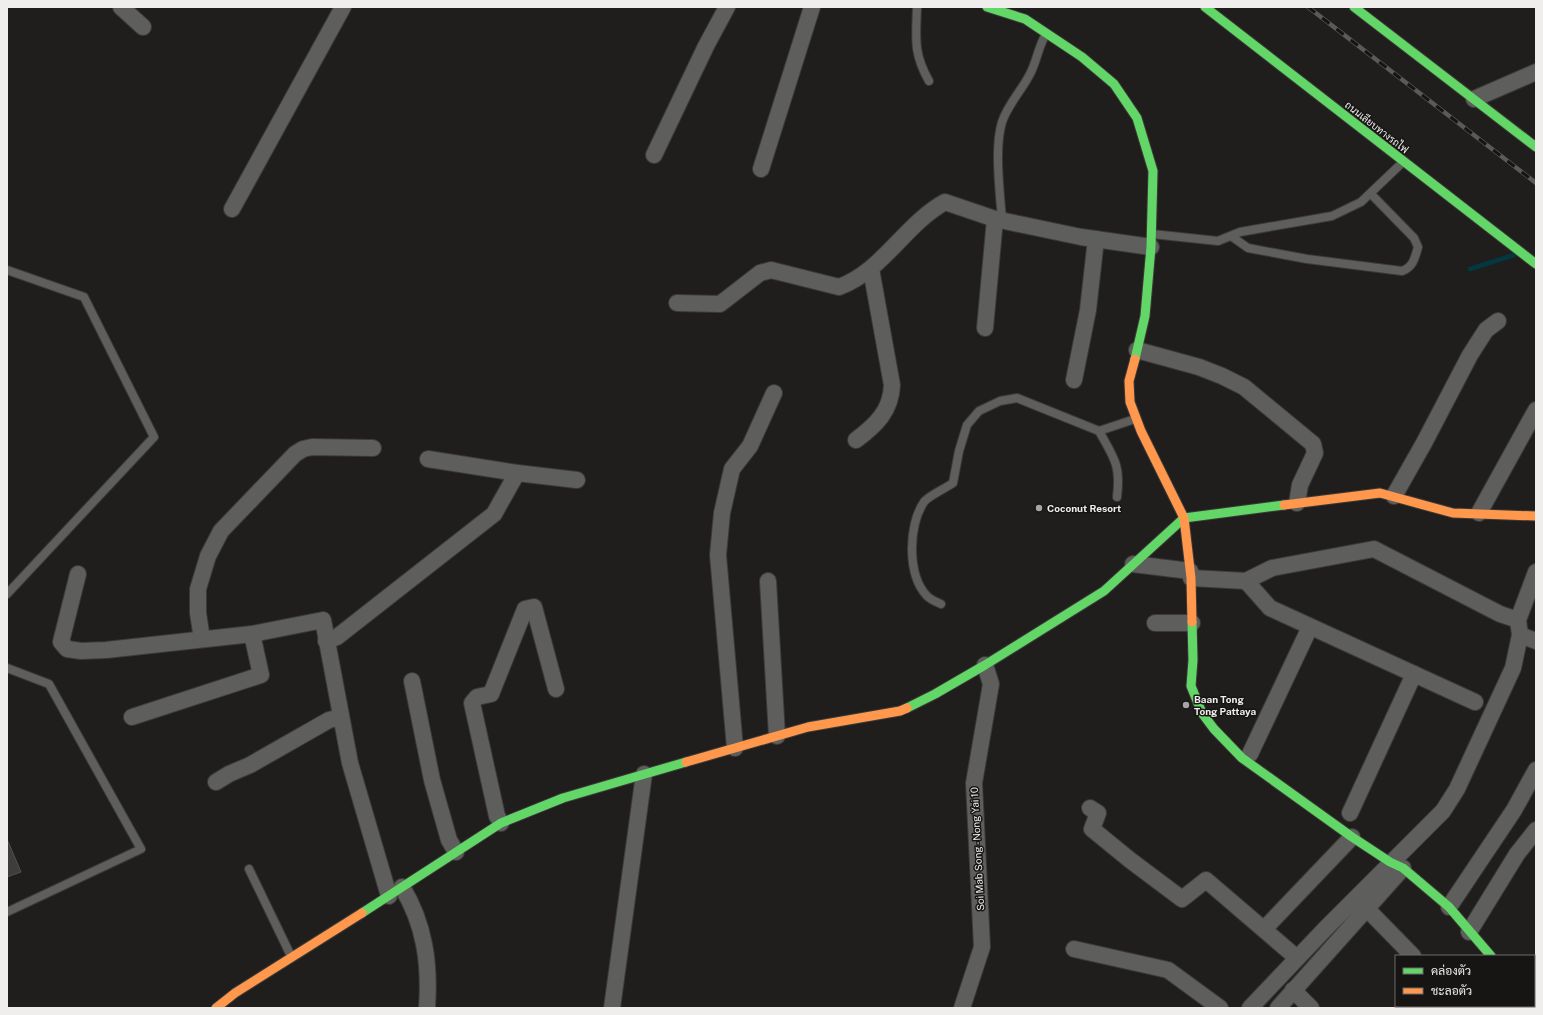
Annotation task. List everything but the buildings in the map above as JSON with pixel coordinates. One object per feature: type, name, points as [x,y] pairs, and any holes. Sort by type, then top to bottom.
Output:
[{"type":"street","points":[[121,7],[142,27]]},
{"type":"street","points":[[232,209],[343,7]]},
{"type":"street","points":[[654,155],[706,46],[728,7]]},
{"type":"street","points":[[761,169],[812,7]]},
{"type":"street","points":[[987,7],[1025,19],[1082,57],[1114,84],[1137,118],[1152,171],[1152,240],[1145,316],[1129,381],[1130,402],[1136,418],[1184,518],[1190,575],[1193,660],[1191,686],[1202,713],[1214,729],[1242,758],[1352,837],[1397,865],[1448,907],[1490,955]]},
{"type":"street","name":"ถนนเลียบทางรถไฟ","points":[[1205,7],[1536,264]]},
{"type":"street","points":[[1354,7],[1536,147]]},
{"type":"street","points":[[1474,99],[1536,72]]},
{"type":"street","points":[[677,303],[720,304],[760,274],[771,270],[839,287],[848,284],[871,269],[932,209],[946,202],[999,220],[1096,239],[1152,240]]},
{"type":"street","points":[[985,328],[999,220]]},
{"type":"street","points":[[1074,380],[1088,310],[1096,239]]},
{"type":"street","points":[[856,440],[870,430],[886,411],[892,398],[892,385],[871,269]]},
{"type":"street","points":[[1394,496],[1424,443],[1470,355],[1486,330],[1498,321]]},
{"type":"street","points":[[1137,350],[1199,368],[1222,376],[1244,387],[1313,444],[1315,453],[1300,485],[1297,503]]},
{"type":"street","points":[[735,748],[718,555],[721,520],[727,485],[732,469],[750,446],[774,393]]},
{"type":"street","points":[[1479,513],[1536,410]]},
{"type":"street","points":[[202,639],[198,613],[198,589],[208,556],[221,531],[295,454],[303,449],[312,447],[373,448]]},
{"type":"street","points":[[428,459],[517,473],[577,480]]},
{"type":"street","points":[[326,641],[337,637],[494,514],[517,473]]},
{"type":"street","points":[[216,1008],[235,993],[501,823],[563,798],[808,727],[900,711],[935,694],[985,665],[1104,591],[1184,518],[1380,493],[1453,513],[1536,516]]},
{"type":"street","points":[[1133,564],[1190,575],[1246,581],[1272,568],[1374,549],[1500,614],[1536,641]]},
{"type":"street","points":[[1278,1008],[1367,909],[1397,865],[1443,811],[1457,789],[1513,668],[1519,628],[1536,572]]},
{"type":"street","points":[[78,574],[61,642],[67,649],[81,651],[106,650],[252,634],[322,620],[350,762],[395,892],[419,920],[425,947],[428,987],[427,1008]]},
{"type":"street","points":[[768,581],[777,736]]},
{"type":"street","points":[[1246,581],[1270,608],[1475,702]]},
{"type":"street","points":[[501,823],[497,816],[472,703],[477,696],[491,694],[525,609],[534,607],[556,689]]},
{"type":"street","points":[[1154,623],[1192,623]]},
{"type":"street","points":[[1250,754],[1310,627]]},
{"type":"street","points":[[132,717],[261,675],[252,634]]},
{"type":"street","name":"Soi Mab Song - Nong Yai 10","points":[[962,1008],[982,947],[974,783],[990,684],[985,665]]},
{"type":"street","points":[[1350,813],[1414,674]]},
{"type":"street","points":[[412,681],[432,780],[449,840],[456,852]]},
{"type":"street","points":[[216,782],[229,774],[250,765],[329,720],[341,717]]},
{"type":"street","points":[[1448,907],[1514,810],[1536,770]]},
{"type":"street","points":[[612,1008],[644,774]]},
{"type":"street","points":[[1090,808],[1098,813],[1092,829],[1182,899],[1206,880],[1297,958]]},
{"type":"street","points":[[1469,932],[1517,854],[1536,830]]},
{"type":"street","points":[[1268,925],[1352,837]]},
{"type":"street","points":[[1250,1008],[1297,958],[1397,865]]},
{"type":"street","points":[[1367,909],[1412,955]]},
{"type":"street","points":[[1074,949],[1168,970],[1220,1008]]},
{"type":"street","points":[[1293,990],[1311,1008]]},
{"type":"lane","points":[[918,7],[917,54],[929,82]]},
{"type":"lane","points":[[999,220],[999,145],[1002,122],[1016,94],[1030,75],[1041,43],[1047,34]]},
{"type":"lane","points":[[1152,240],[1218,241],[1248,230],[1332,216],[1352,208],[1371,194],[1404,161]]},
{"type":"lane","points":[[1232,236],[1248,248],[1307,259],[1402,271],[1409,269],[1414,262],[1418,247],[1414,238],[1371,194]]},
{"type":"lane","points":[[7,270],[84,297],[154,437],[7,594]]},
{"type":"lane","points":[[941,604],[928,597],[921,588],[915,574],[912,542],[915,524],[925,501],[953,483],[959,450],[967,425],[979,411],[1000,401],[1017,398],[1099,431],[1117,465],[1119,481],[1117,497]]},
{"type":"lane","points":[[1099,431],[1136,418]]},
{"type":"lane","points":[[7,668],[49,684],[142,849],[7,912]]},
{"type":"lane","points":[[249,869],[291,957]]},
{"type":"waterway","points":[[1470,269],[1514,255]]},
{"type":"railway","points":[[1308,7],[1536,183]]},
{"type":"traffic: fast","points":[[987,7],[1025,19],[1082,57],[1114,84],[1137,118],[1153,171],[1151,247],[1145,316],[1135,359]]},
{"type":"traffic: fast","points":[[1205,7],[1536,264]]},
{"type":"traffic: fast","points":[[1354,7],[1536,147]]},
{"type":"traffic: fast","points":[[907,708],[935,694],[985,665],[1104,591],[1184,518],[1284,505]]},
{"type":"traffic: fast","points":[[1192,622],[1193,660],[1191,686],[1202,713],[1214,729],[1242,758],[1352,837],[1390,862],[1403,868],[1449,907],[1490,955]]},
{"type":"traffic: fast","points":[[362,913],[501,823],[563,798],[686,762]]},
{"type":"traffic: slow","points":[[1135,359],[1129,381],[1130,402],[1141,431],[1184,518],[1191,578],[1192,622]]},
{"type":"traffic: slow","points":[[1284,505],[1380,493],[1453,513],[1536,516]]},
{"type":"traffic: slow","points":[[686,762],[808,727],[900,711],[907,708]]},
{"type":"traffic: slow","points":[[216,1008],[235,993],[362,913]]},
{"type":"place","name":"Coconut Resort","points":[[1039,508]]},
{"type":"place","name":"Baan Tong Tong Pattaya","points":[[1186,705]]}]
